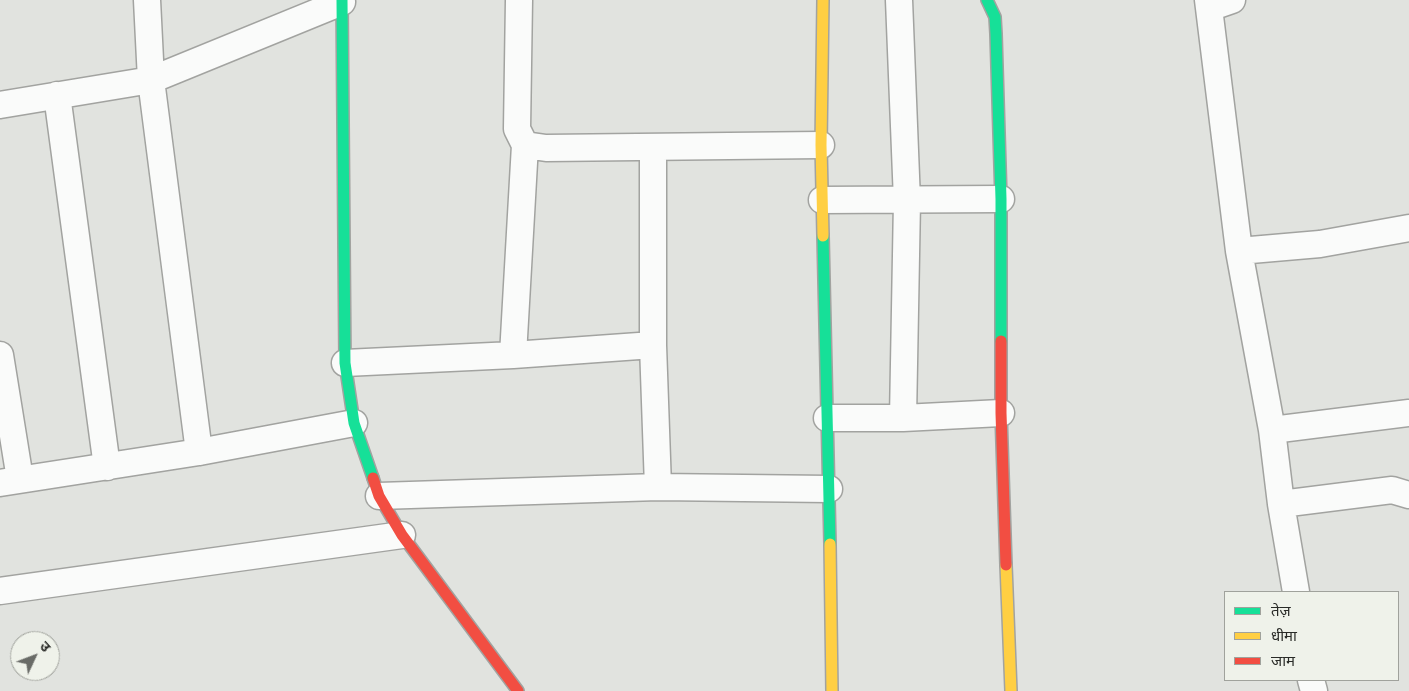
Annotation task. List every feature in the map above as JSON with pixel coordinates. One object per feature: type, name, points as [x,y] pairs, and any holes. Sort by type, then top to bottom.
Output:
[{"type":"street","points":[[147,0],[151,80],[199,452]]},
{"type":"street","points":[[513,355],[526,145],[517,129],[519,0]]},
{"type":"street","points":[[823,0],[820,145],[832,691]]},
{"type":"street","points":[[899,0],[907,201],[903,418]]},
{"type":"street","points":[[987,0],[995,17],[996,34],[1001,200],[1001,413],[1012,691]]},
{"type":"street","points":[[0,105],[57,94],[151,80],[342,1],[345,363],[354,423],[379,496],[402,534],[518,691]]},
{"type":"street","points":[[1217,3],[1239,251],[1272,430],[1281,504],[1296,591]]},
{"type":"street","points":[[57,94],[107,467]]},
{"type":"street","points":[[526,145],[546,148],[820,145]]},
{"type":"street","points":[[653,147],[653,345],[658,487]]},
{"type":"street","points":[[822,200],[1001,200]]},
{"type":"street","points":[[1239,251],[1320,244],[1409,228]]},
{"type":"street","points":[[345,363],[513,355],[653,345]]},
{"type":"street","points":[[0,355],[10,481],[199,452],[354,423]]},
{"type":"street","points":[[827,418],[903,418],[1001,413]]},
{"type":"street","points":[[1272,430],[1409,414]]},
{"type":"street","points":[[379,496],[658,487],[829,488]]},
{"type":"street","points":[[1281,504],[1403,490]]},
{"type":"street","points":[[0,591],[402,534]]},
{"type":"traffic: fast","points":[[342,0],[345,363],[354,423],[373,478]]},
{"type":"traffic: fast","points":[[987,0],[995,17],[996,34],[1001,199],[1001,341]]},
{"type":"traffic: fast","points":[[823,236],[830,544]]},
{"type":"traffic: slow","points":[[823,0],[821,145],[823,236]]},
{"type":"traffic: slow","points":[[830,544],[832,691]]},
{"type":"traffic: slow","points":[[1006,565],[1011,691]]},
{"type":"traffic: jam","points":[[1001,341],[1001,413],[1006,565]]},
{"type":"traffic: jam","points":[[373,478],[379,496],[402,535],[518,691]]}]
